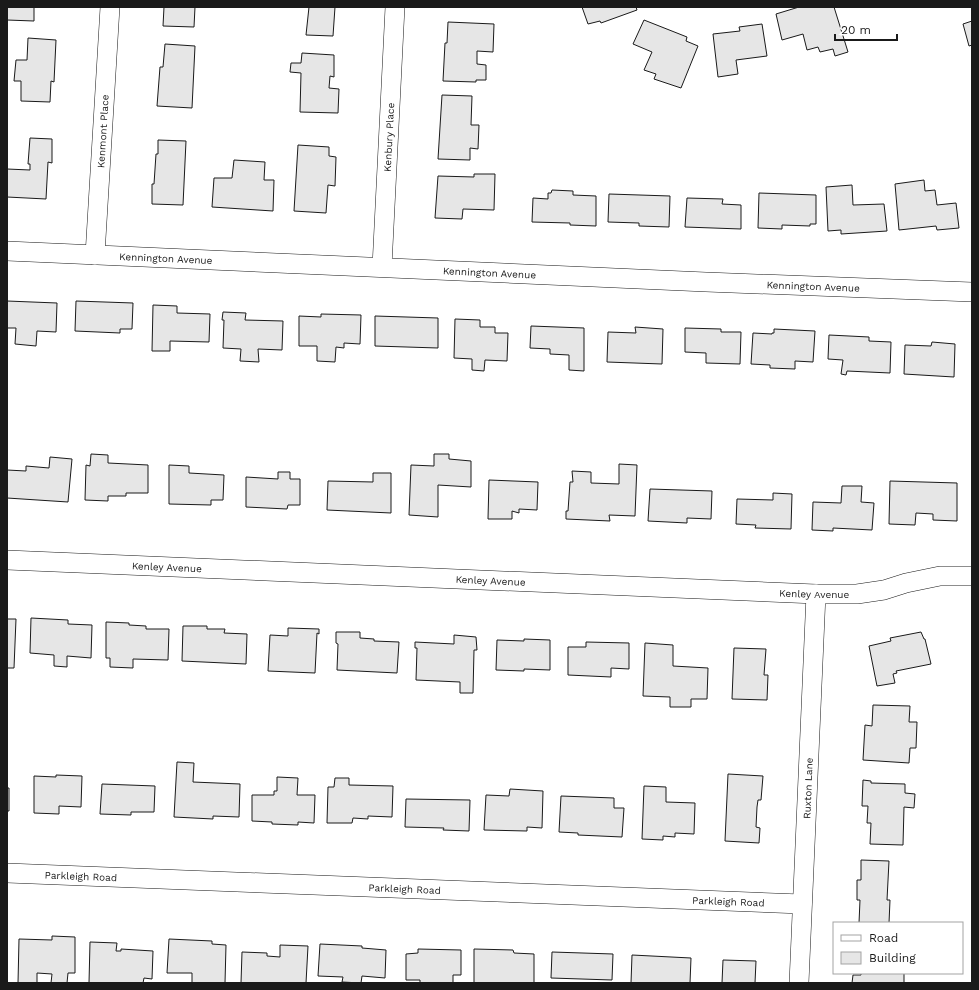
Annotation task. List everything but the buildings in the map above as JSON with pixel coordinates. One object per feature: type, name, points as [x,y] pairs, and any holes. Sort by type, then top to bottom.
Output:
[{"type":"street","name":"Kenmont Place","points":[[95,255],[110,7]]},
{"type":"street","name":"Kenbury Place","points":[[382,267],[395,7]]},
{"type":"street","name":"Kennington Avenue","points":[[7,251],[706,282],[972,292]]},
{"type":"street","name":"Kenley Avenue","points":[[7,560],[816,594],[857,594],[884,590],[906,583],[940,576],[972,576]]},
{"type":"street","name":"Ruxton Lane","points":[[799,983],[816,594]]},
{"type":"street","name":"Parkleigh Road","points":[[7,873],[802,904]]}]
